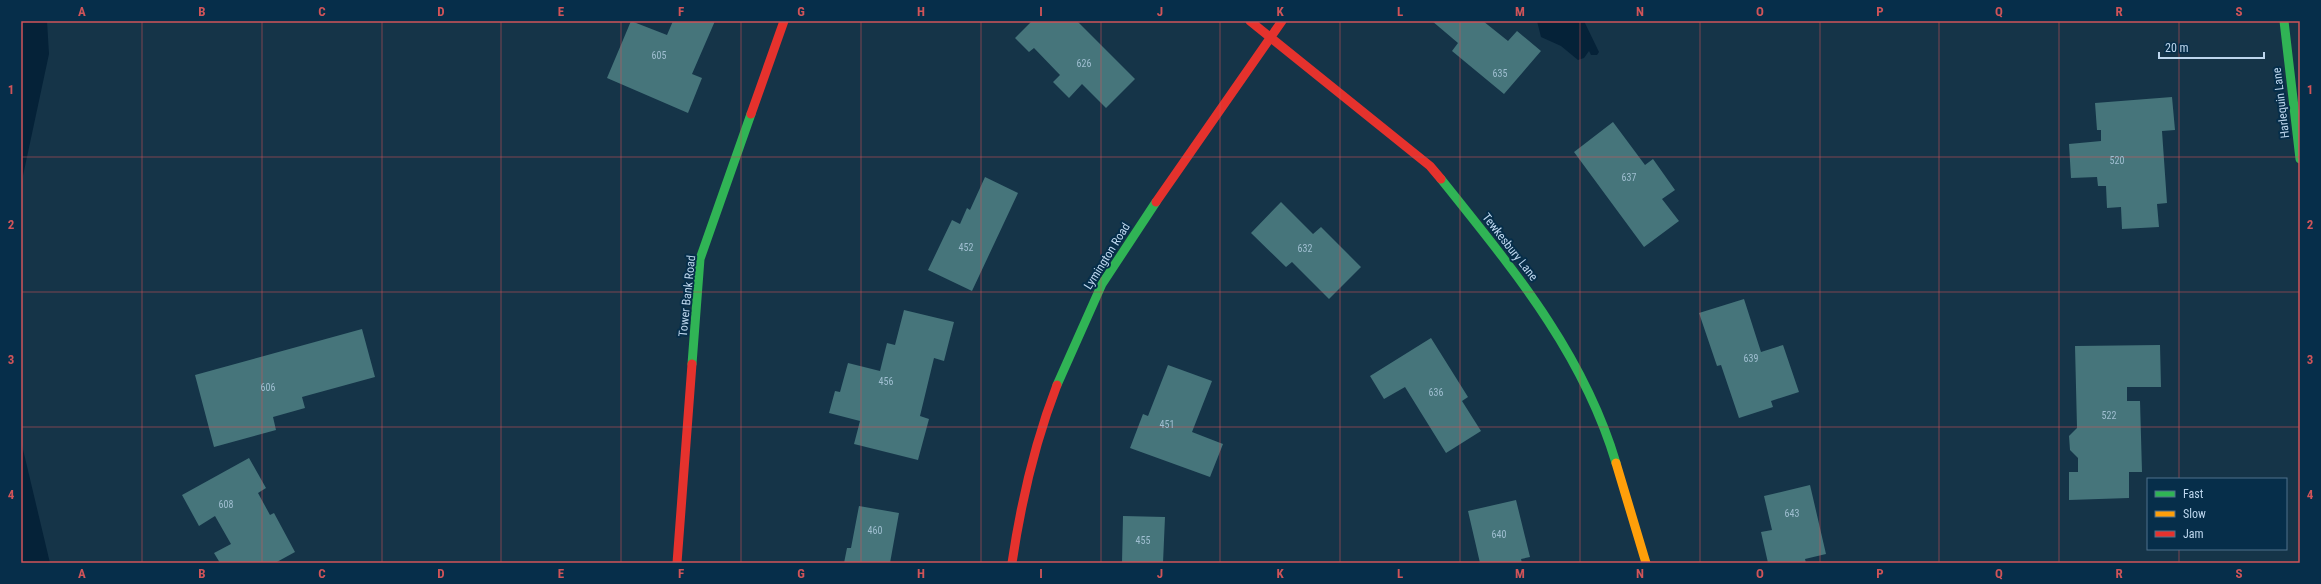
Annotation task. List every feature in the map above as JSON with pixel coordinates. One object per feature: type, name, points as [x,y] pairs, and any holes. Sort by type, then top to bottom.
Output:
[{"type":"street","name":"Tower Bank Road","points":[[677,563],[700,259],[784,21]]},
{"type":"street","name":"Tewkesbury Lane","points":[[1250,21],[1430,166],[1521,279],[1556,332],[1586,386],[1611,446],[1646,563]]},
{"type":"street","name":"Lymington Road","points":[[1012,563],[1017,520],[1036,446],[1058,382],[1098,290],[1169,180],[1282,21]]},
{"type":"street","name":"Harlequin Lane","points":[[2284,21],[2300,159]]},
{"type":"water","points":[[21,21],[47,21],[49,54],[21,185]]},
{"type":"water","points":[[1537,21],[1584,21],[1599,52],[1597,55],[1591,55],[1589,51],[1584,58],[1578,60],[1561,46],[1541,37]]},
{"type":"water","points":[[21,441],[50,563],[21,563]]},
{"type":"building","points":[[631,21],[667,35],[673,21],[715,21],[692,74],[702,78],[688,113],[607,78]]},
{"type":"building","points":[[1032,21],[1077,21],[1135,79],[1106,108],[1082,84],[1069,98],[1053,82],[1060,75],[1034,48],[1029,52],[1015,38]]},
{"type":"building","points":[[1432,21],[1483,21],[1508,41],[1517,31],[1541,51],[1504,94],[1452,51],[1458,43]]},
{"type":"building","points":[[2172,97],[2175,130],[2162,131],[2167,203],[2157,204],[2159,227],[2122,229],[2121,207],[2107,208],[2106,186],[2098,186],[2097,177],[2071,178],[2069,144],[2101,141],[2101,130],[2097,130],[2095,103]]},
{"type":"building","points":[[1613,122],[1645,165],[1653,159],[1675,190],[1662,199],[1679,221],[1644,247],[1574,152]]},
{"type":"building","points":[[985,177],[1018,193],[972,291],[928,270],[952,220],[960,224],[967,208],[970,210]]},
{"type":"building","points":[[1281,202],[1313,234],[1321,227],[1361,267],[1329,299],[1292,262],[1286,267],[1251,233]]},
{"type":"building","points":[[1744,299],[1761,352],[1783,345],[1799,392],[1771,401],[1773,407],[1739,418],[1721,365],[1717,366],[1699,313]]},
{"type":"building","points":[[904,310],[954,322],[944,361],[934,358],[920,416],[929,419],[918,460],[854,444],[860,421],[829,413],[835,391],[840,392],[848,363],[880,371],[887,343],[895,345]]},
{"type":"building","points":[[362,329],[375,377],[302,397],[305,408],[273,417],[276,430],[214,447],[195,375]]},
{"type":"building","points":[[1431,338],[1468,397],[1462,401],[1481,431],[1446,453],[1405,387],[1384,399],[1370,376]]},
{"type":"building","points":[[2160,345],[2161,387],[2127,387],[2127,401],[2140,401],[2142,472],[2129,472],[2129,498],[2069,500],[2069,472],[2078,472],[2078,458],[2070,450],[2069,436],[2077,428],[2075,346]]},
{"type":"building","points":[[1168,365],[1212,381],[1192,432],[1223,444],[1210,477],[1130,448],[1143,414],[1148,416]]},
{"type":"building","points":[[249,458],[266,488],[258,493],[270,515],[274,513],[295,552],[275,563],[220,563],[214,553],[231,544],[215,516],[199,526],[182,495]]},
{"type":"building","points":[[1810,485],[1826,554],[1805,559],[1806,563],[1768,563],[1761,532],[1772,530],[1764,496]]},
{"type":"building","points":[[1516,500],[1530,557],[1521,559],[1522,563],[1480,563],[1468,511]]},
{"type":"building","points":[[859,506],[899,513],[890,563],[844,563],[847,548],[851,548]]},
{"type":"building","points":[[1123,516],[1165,517],[1163,563],[1122,563]]},
{"type":"traffic: fast","points":[[2284,21],[2300,159]]},
{"type":"traffic: fast","points":[[692,364],[700,259],[751,114]]},
{"type":"traffic: fast","points":[[1441,179],[1519,279],[1565,348],[1585,384],[1602,423],[1616,463]]},
{"type":"traffic: fast","points":[[1057,385],[1102,284],[1156,202]]},
{"type":"traffic: slow","points":[[1616,463],[1646,563]]},
{"type":"traffic: jam","points":[[751,114],[784,21]]},
{"type":"traffic: jam","points":[[1250,21],[1430,166],[1441,179]]},
{"type":"traffic: jam","points":[[1156,202],[1282,21]]},
{"type":"traffic: jam","points":[[677,563],[692,364]]},
{"type":"traffic: jam","points":[[1012,563],[1020,517],[1035,450],[1057,385]]}]
